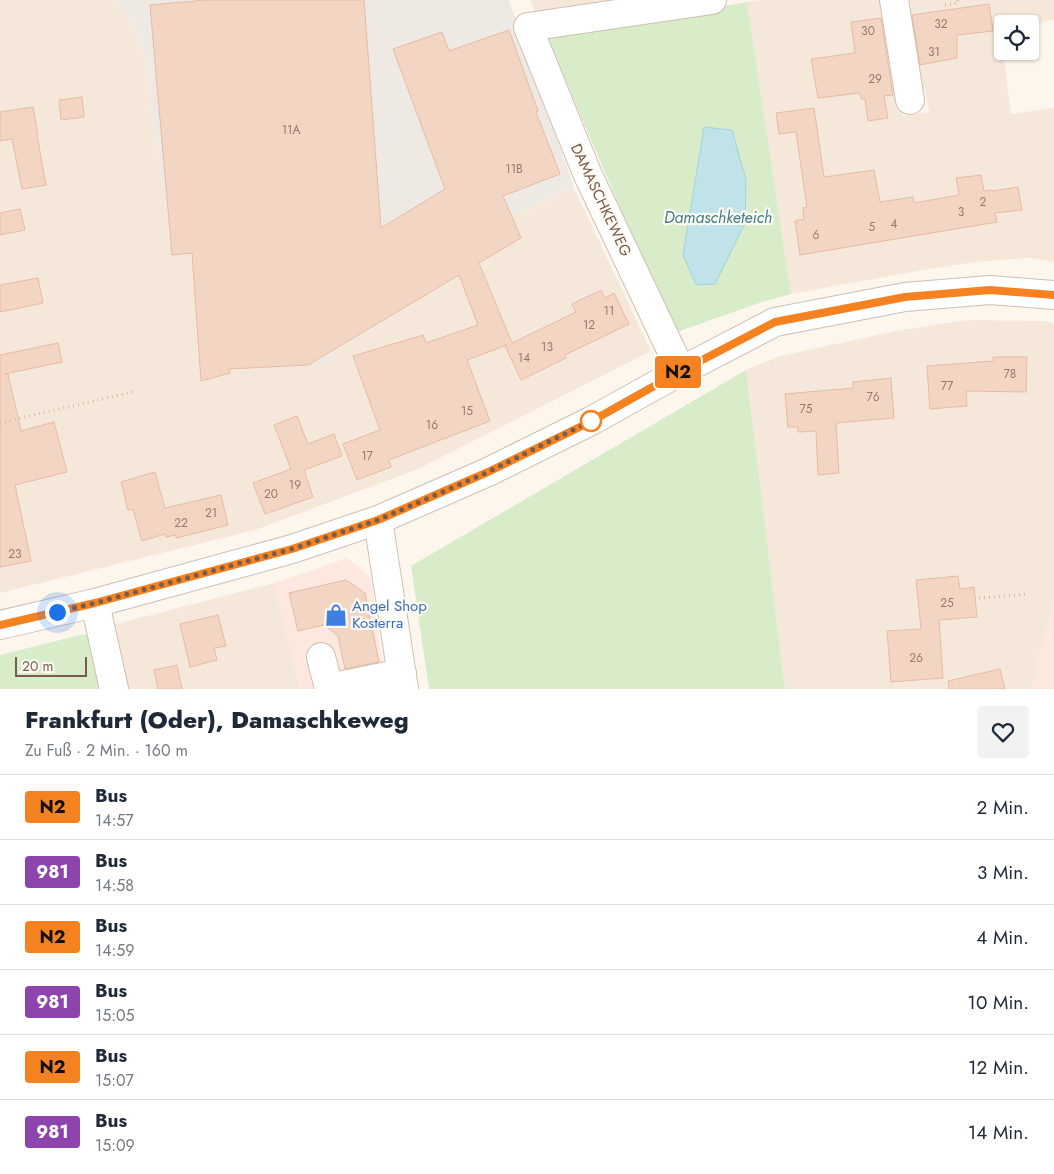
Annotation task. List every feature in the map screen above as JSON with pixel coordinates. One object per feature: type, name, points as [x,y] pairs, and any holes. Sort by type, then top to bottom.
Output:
[{"type":"street","name":"DAMASCHKEWEG","points":[[681,371],[587,173],[528,27],[712,0]]},
{"type":"street","points":[[894,0],[910,100]]},
{"type":"street","points":[[0,625],[95,603],[292,549],[378,520],[514,459],[590,422],[681,371],[775,322],[905,297],[990,290],[1054,295]]},
{"type":"street","points":[[321,657],[329,688],[403,681],[378,520]]},
{"type":"street","points":[[95,603],[114,689]]},
{"type":"path","points":[[944,5],[958,3],[958,0]]},
{"type":"path","points":[[0,423],[136,391]]},
{"type":"path","points":[[979,598],[1027,594]]},
{"type":"shaded area","points":[[0,0],[115,0],[127,15],[145,55],[172,255],[192,254],[333,351],[492,256],[483,230],[574,188],[651,351],[418,469],[255,530],[0,593]]},
{"type":"shaded area","points":[[115,0],[509,0],[574,188],[483,230],[492,256],[334,351],[334,364],[200,371],[192,254],[172,255],[145,56],[127,15]]},
{"type":"shaded area","points":[[530,0],[645,0],[536,15]]},
{"type":"shaded area","points":[[761,0],[889,0],[903,116],[929,112],[925,89],[913,90],[900,0],[1054,0],[1054,20],[1039,22],[1039,15],[994,15],[994,60],[1004,60],[1011,114],[1054,108],[1054,262],[1030,258],[975,262],[791,294],[747,2]]},
{"type":"shaded area","points":[[968,320],[1045,321],[1054,324],[1054,600],[1031,689],[785,689],[746,370],[780,356],[901,330]]},
{"type":"shaded area","points":[[347,558],[370,576],[385,683],[361,689],[300,689],[274,583]]},
{"type":"shaded area","points":[[274,583],[300,689],[126,689],[112,625]]},
{"type":"shaded area","points":[[1054,600],[1054,689],[1031,689]]},
{"type":"green space","points":[[747,2],[791,294],[762,302],[674,333],[546,35]],"holes":[[[704,127],[732,130],[683,255]]]},
{"type":"green space","points":[[746,370],[785,689],[429,689],[411,566]]},
{"type":"green space","points":[[84,634],[92,638],[103,689],[0,689],[0,655]]},
{"type":"water","name":"Damaschketeich","points":[[704,127],[732,130],[746,180],[745,223],[715,284],[696,285],[683,255]]},
{"type":"building","points":[[206,0],[364,0],[381,228],[445,189],[393,49],[442,32],[449,51],[509,30],[538,111],[536,112],[560,174],[503,196],[521,238],[479,263],[512,343],[576,312],[572,304],[601,290],[605,298],[614,293],[629,324],[565,355],[566,358],[521,380],[505,346],[507,345],[467,360],[490,421],[389,460],[391,467],[357,480],[343,444],[380,430],[353,356],[423,335],[426,343],[478,325],[459,275],[308,365],[229,369],[230,373],[201,381],[192,253],[172,255],[150,5]]},
{"type":"building","points":[[989,4],[993,31],[957,35],[957,58],[920,65],[912,15]]},
{"type":"building","points":[[881,18],[893,95],[884,96],[888,118],[868,121],[865,99],[861,99],[860,93],[818,98],[811,59],[855,53],[851,22]]},
{"type":"building","points":[[82,97],[84,117],[61,120],[59,100]]},
{"type":"building","points":[[33,107],[46,185],[22,189],[12,139],[0,141],[0,112]]},
{"type":"building","points":[[814,108],[824,177],[874,170],[880,202],[913,197],[914,203],[959,195],[956,178],[981,175],[984,191],[1018,187],[1022,210],[995,213],[997,222],[800,255],[795,221],[804,219],[803,208],[807,207],[796,132],[779,134],[776,113]]},
{"type":"building","points":[[20,209],[25,230],[0,235],[0,213]]},
{"type":"building","points":[[38,278],[43,303],[0,312],[0,285]]},
{"type":"building","points":[[58,343],[62,362],[5,374],[8,374],[21,431],[54,422],[67,472],[15,485],[31,561],[0,567],[0,355]]},
{"type":"building","points":[[993,357],[1027,357],[1026,392],[966,391],[967,406],[930,409],[927,366],[993,361]]},
{"type":"building","points":[[891,378],[894,418],[836,423],[839,473],[818,475],[816,431],[798,432],[798,427],[788,427],[785,394],[853,388],[853,382]]},
{"type":"building","points":[[297,416],[308,444],[334,434],[342,456],[304,470],[313,497],[265,514],[253,483],[291,469],[274,425]]},
{"type":"building","points":[[155,472],[165,508],[221,495],[228,525],[176,538],[176,535],[166,537],[165,534],[142,541],[133,509],[128,510],[121,482]]},
{"type":"building","points":[[958,576],[960,589],[974,587],[977,617],[939,620],[943,678],[891,682],[887,631],[921,629],[916,580]]},
{"type":"building","points":[[346,580],[365,593],[379,662],[345,669],[338,636],[324,625],[298,631],[289,593]]},
{"type":"building","points":[[218,615],[226,646],[214,648],[217,660],[190,667],[180,624]]},
{"type":"building","points":[[177,665],[182,689],[158,689],[154,670]]},
{"type":"building","points":[[1000,669],[1005,689],[949,689],[948,681]]},
{"type":"bus line","name":"N2","points":[[0,625],[95,603],[292,549],[378,520],[488,472],[590,422],[681,371],[775,322],[905,297],[990,290],[1054,295]]},
{"type":"place","name":"Angel Shop Kosterra","points":[[336,615]]},
{"type":"route","points":[[57,612],[292,549],[378,520],[488,472],[591,421]]}]
